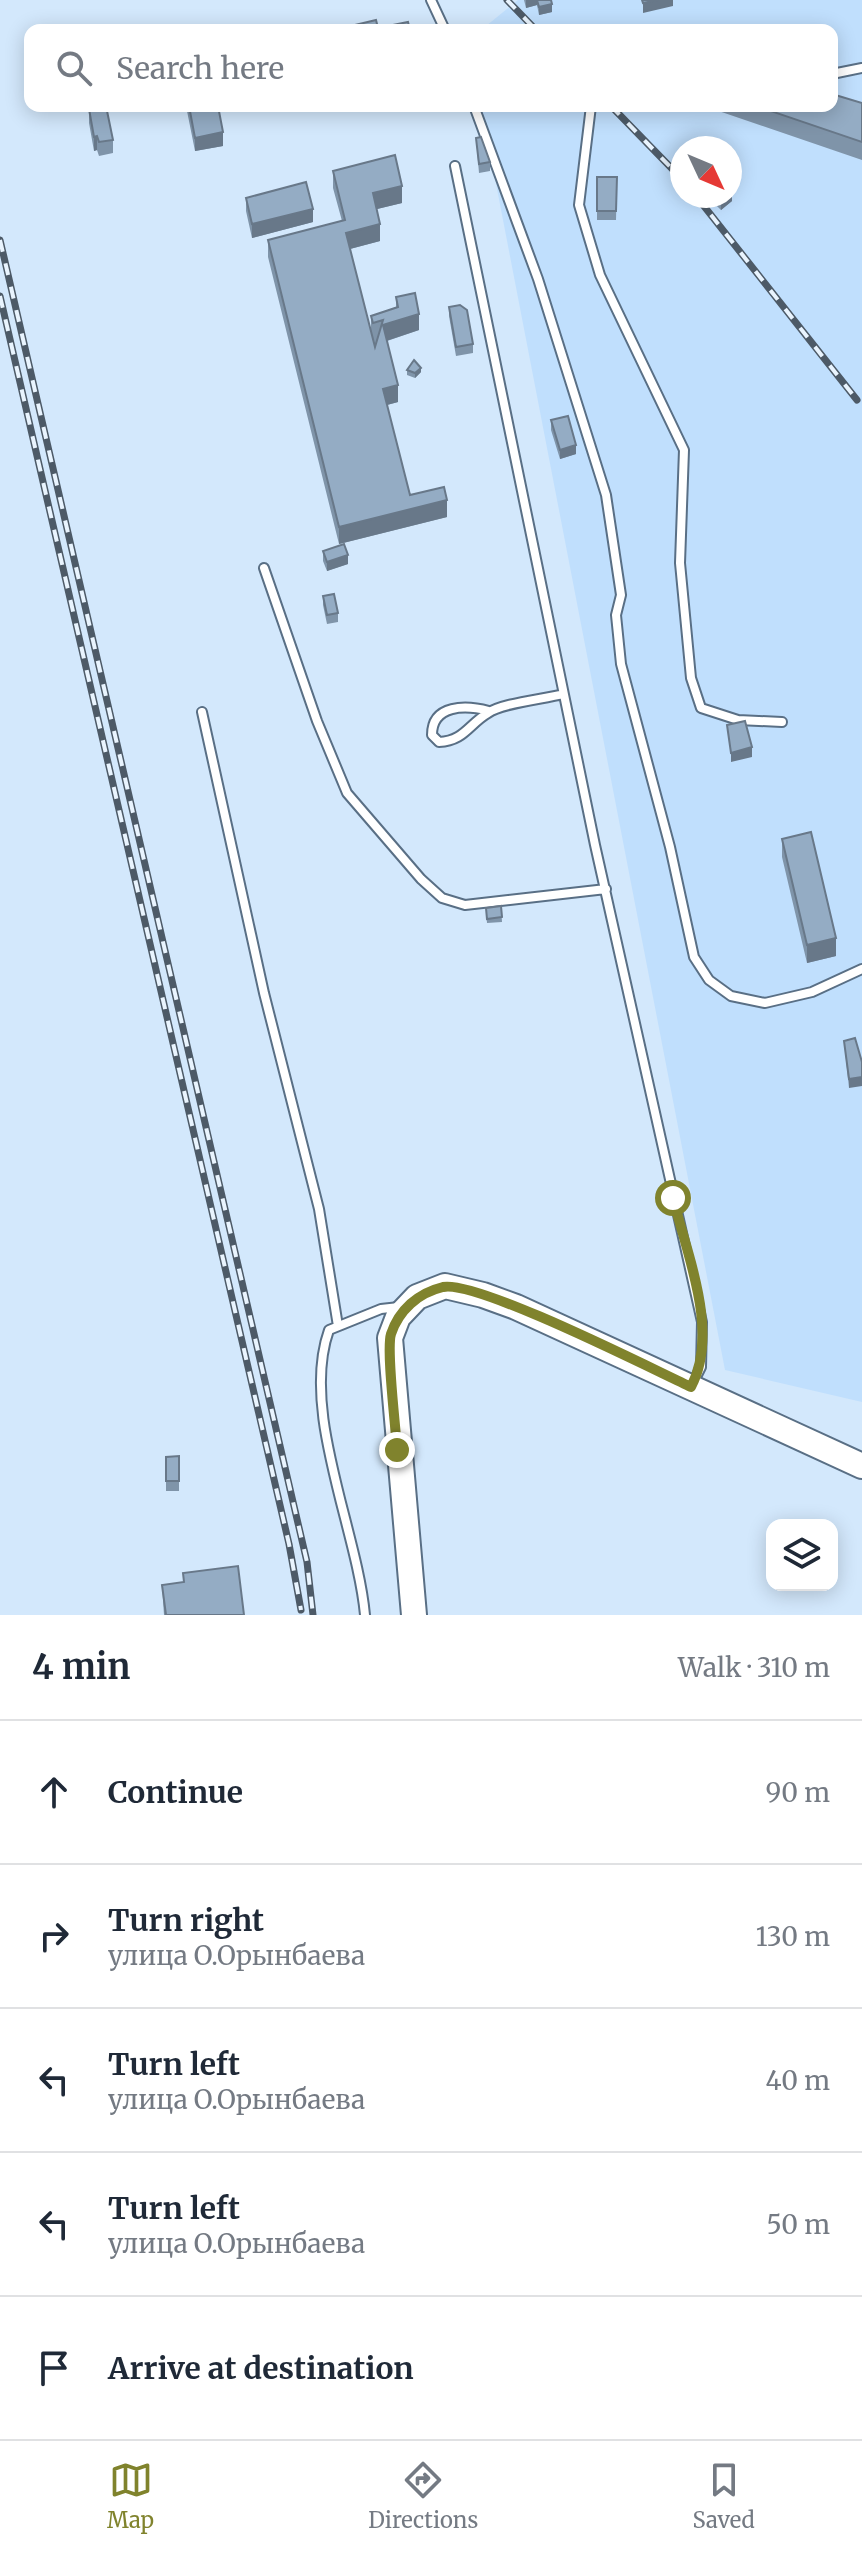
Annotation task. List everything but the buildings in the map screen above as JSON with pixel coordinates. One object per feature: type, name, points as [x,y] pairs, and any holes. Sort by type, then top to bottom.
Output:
[{"type":"street","points":[[414,1615],[390,1338],[398,1317],[417,1297],[445,1286],[483,1295],[862,1466]]},
{"type":"lane","points":[[431,0],[442,24]]},
{"type":"lane","points":[[838,73],[862,68]]},
{"type":"lane","points":[[476,112],[538,279],[606,495],[621,595],[616,615],[621,664],[670,847],[694,957],[709,980],[731,996],[765,1003],[812,992],[862,969]]},
{"type":"lane","points":[[590,112],[579,205],[600,275],[684,450],[680,563],[691,678],[701,708],[738,720],[782,722]]},
{"type":"lane","points":[[455,166],[563,694],[702,1322],[701,1367],[691,1387]]},
{"type":"lane","points":[[264,568],[317,721],[347,793],[421,879],[442,898],[465,905],[606,889]]},
{"type":"lane","points":[[489,711],[461,737],[439,742],[432,735],[438,715],[459,707],[489,711],[563,694]]},
{"type":"lane","points":[[202,712],[264,993],[319,1209],[338,1326]]},
{"type":"lane","points":[[365,1615],[361,1578],[322,1414],[320,1355],[329,1330],[381,1309],[408,1306]]},
{"type":"shaded area","points":[[518,0],[862,0],[862,1402],[725,1370],[482,112],[838,112],[838,24],[488,24]]},
{"type":"railway","points":[[507,0],[530,24]]},
{"type":"railway","points":[[617,112],[670,167]]},
{"type":"railway","points":[[705,208],[857,400]]},
{"type":"railway","points":[[0,240],[307,1562],[313,1615]]},
{"type":"railway","points":[[0,296],[289,1544],[301,1610]]},
{"type":"route","points":[[397,1450],[390,1338],[398,1317],[417,1297],[445,1286],[516,1307],[691,1387],[701,1367],[702,1322],[673,1198]]}]
